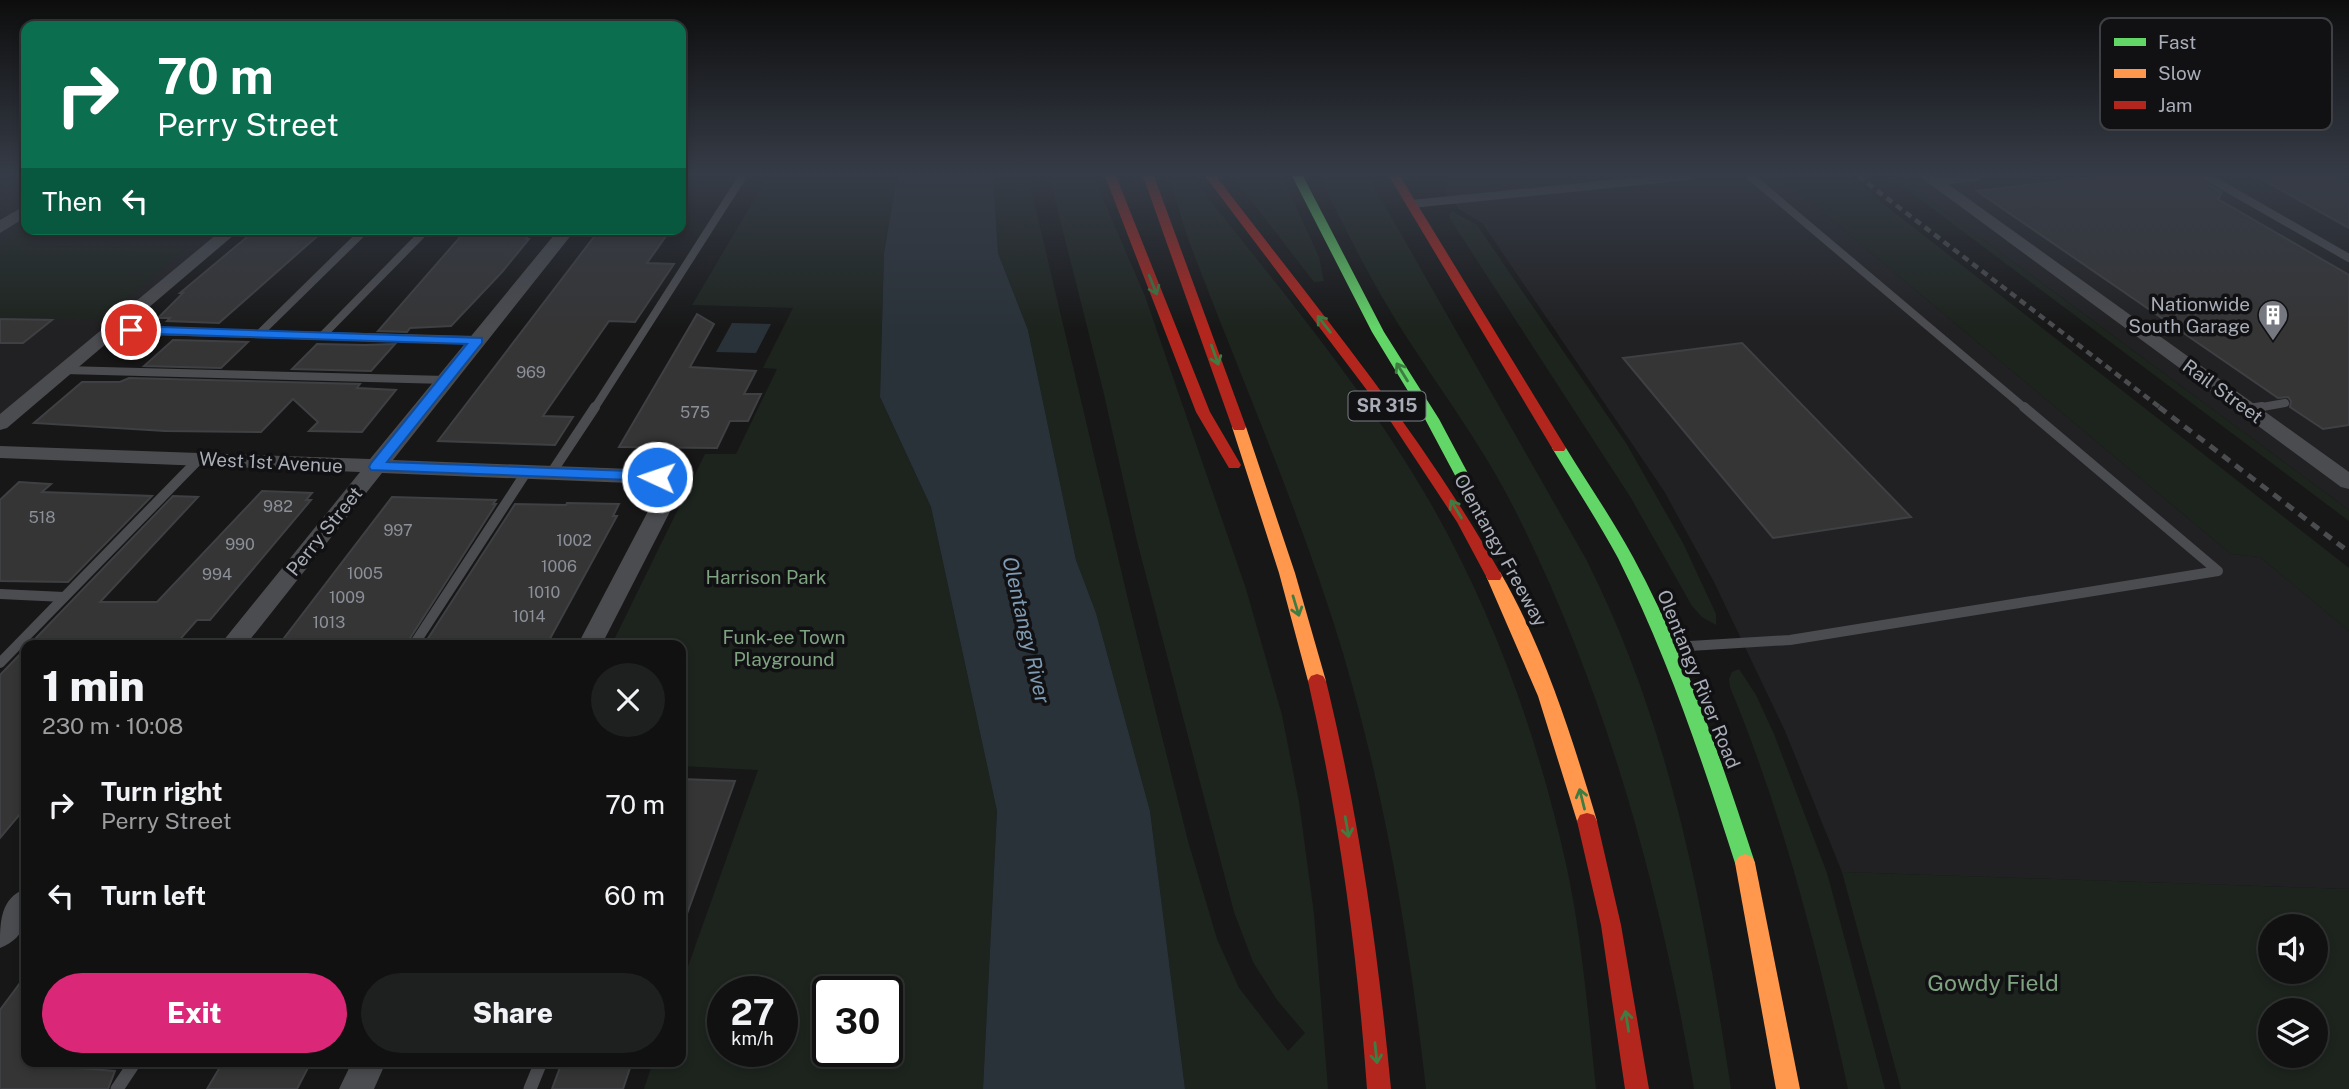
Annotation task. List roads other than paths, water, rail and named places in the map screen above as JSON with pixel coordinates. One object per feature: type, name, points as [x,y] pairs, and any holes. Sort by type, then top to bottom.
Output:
[{"type":"main road","points":[[1130,227],[1203,412],[1276,540]]},
{"type":"main road","points":[[1167,227],[1217,360],[1304,631],[1334,759],[1354,869],[1379,1089]]},
{"type":"main road","name":"Olentangy Freeway","points":[[1250,227],[1362,371],[1434,474],[1490,565],[1534,655],[1575,774],[1598,861],[1616,949],[1637,1089]]},
{"type":"main road","points":[[1323,227],[1378,332],[1432,419],[1474,500]]},
{"type":"main road","name":"Olentangy River Road","points":[[1425,227],[1625,556],[1668,648],[1718,780],[1744,860],[1788,1089]]},
{"type":"main road","points":[[1484,524],[1534,655]]},
{"type":"street","name":"Rail Street","points":[[1996,227],[2349,482]]},
{"type":"street","points":[[0,424],[226,235]]},
{"type":"street","name":"Perry Street","points":[[233,640],[563,235]]},
{"type":"street","name":"West 1st Avenue","points":[[9,452],[552,472],[657,477],[667,481],[667,496],[592,640]]},
{"type":"street","points":[[0,467],[9,452]]},
{"type":"street","points":[[0,934],[21,907]]},
{"type":"street","points":[[356,1089],[367,1067]]},
{"type":"lane","points":[[552,472],[711,227]]},
{"type":"lane","points":[[1668,648],[1790,640],[2218,571],[1810,227]]},
{"type":"lane","points":[[2295,227],[2349,258]]},
{"type":"lane","points":[[259,334],[360,235]]},
{"type":"lane","points":[[323,336],[421,235]]},
{"type":"lane","points":[[112,330],[477,340]]},
{"type":"lane","points":[[64,370],[446,380]]},
{"type":"lane","points":[[2249,409],[2285,403]]},
{"type":"lane","points":[[22,640],[199,458]]},
{"type":"lane","points":[[417,640],[527,471]]},
{"type":"lane","points":[[0,594],[64,597]]},
{"type":"lane","points":[[0,663],[21,641]]},
{"type":"lane","points":[[117,1089],[132,1067]]},
{"type":"lane","points":[[530,1089],[539,1067]]},
{"type":"water","name":"Olentangy River","points":[[888,227],[996,227],[998,253],[1028,330],[1076,560],[1096,613],[1150,811],[1185,1089],[983,1089],[997,811],[931,507],[880,397],[884,253]]},
{"type":"water","points":[[732,323],[771,324],[756,353],[716,352]]},
{"type":"railway","points":[[1924,227],[2162,409]]},
{"type":"railway","points":[[2159,407],[2349,552]]},
{"type":"place","name":"Nationwide South Garage","points":[[2273,342]]},
{"type":"park label","name":"Harrison Park","points":[[766,577]]},
{"type":"park label","name":"Funk-ee Town Playground","points":[[784,648]]},
{"type":"park label","name":"Gowdy Field","points":[[1993,983]]}]
